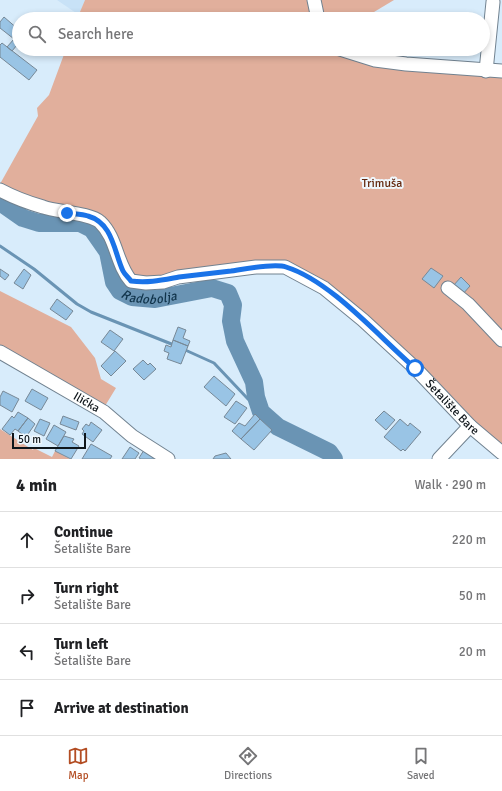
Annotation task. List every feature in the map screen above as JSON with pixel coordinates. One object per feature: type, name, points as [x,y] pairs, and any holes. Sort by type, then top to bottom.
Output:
[{"type":"street","points":[[314,0],[317,12]]},
{"type":"street","points":[[490,32],[493,2]]},
{"type":"street","points":[[362,56],[375,60],[486,71],[502,71]]},
{"type":"street","points":[[486,71],[488,56]]},
{"type":"street","name":"Šetalište Bare","points":[[0,190],[43,207],[88,216],[99,221],[109,234],[124,272],[131,281],[146,283],[163,282],[178,277],[256,267],[284,266],[307,277],[324,288],[363,320],[415,368],[470,426],[502,453]]},
{"type":"street","points":[[448,288],[468,304],[502,340]]},
{"type":"street","name":"Ilićka","points":[[0,352],[104,412],[132,436],[168,459]]},
{"type":"street","points":[[439,459],[470,426]]},
{"type":"shaded area","points":[[57,0],[85,0],[80,12],[75,12]]},
{"type":"green space","points":[[85,0],[394,0],[374,12],[80,12]]},
{"type":"green space","name":"Trimuša","points":[[63,56],[380,56],[502,71],[502,450],[363,320],[285,267],[131,281],[99,221],[67,213],[0,184],[38,116],[37,108],[49,95]]},
{"type":"green space","points":[[0,291],[71,327],[95,358],[101,379],[116,388],[105,406],[0,348]]},
{"type":"green space","points":[[0,429],[33,450],[34,448],[52,457],[55,451],[70,459],[0,459]]},
{"type":"building","points":[[4,17],[12,24],[12,37],[0,28],[0,22]]},
{"type":"building","points":[[12,41],[12,51],[7,47]]},
{"type":"building","points":[[2,43],[12,51],[12,56],[19,56],[37,70],[29,80],[0,57],[0,45]]},
{"type":"building","points":[[431,268],[443,276],[434,288],[422,279]]},
{"type":"building","points":[[0,269],[9,275],[5,280],[0,276]]},
{"type":"building","points":[[24,269],[31,275],[23,289],[14,283]]},
{"type":"building","points":[[461,277],[470,286],[462,295],[453,286]]},
{"type":"building","points":[[57,299],[73,311],[66,320],[50,309]]},
{"type":"building","points":[[178,327],[186,330],[183,338],[190,341],[188,346],[173,340]]},
{"type":"building","points":[[110,330],[123,339],[114,351],[101,342]]},
{"type":"building","points":[[173,340],[188,346],[181,364],[167,359],[169,353],[164,351],[166,345],[171,347]]},
{"type":"building","points":[[115,351],[126,361],[111,376],[101,366]]},
{"type":"building","points":[[143,360],[148,365],[150,363],[156,369],[144,380],[133,369]]},
{"type":"building","points":[[214,376],[235,394],[226,406],[204,387]]},
{"type":"building","points":[[32,389],[48,398],[41,410],[25,401]]},
{"type":"building","points":[[3,391],[19,399],[12,412],[0,405],[0,397]]},
{"type":"building","points":[[236,401],[247,408],[235,424],[224,417]]},
{"type":"building","points":[[384,411],[395,420],[386,430],[375,420]]},
{"type":"building","points":[[18,412],[28,418],[18,431],[15,429],[10,435],[2,429],[12,416],[14,418]]},
{"type":"building","points":[[255,414],[260,419],[241,439],[232,431],[239,423],[245,426]]},
{"type":"building","points":[[63,416],[79,422],[76,430],[60,424]]},
{"type":"building","points":[[28,418],[35,424],[26,437],[18,431]]},
{"type":"building","points":[[40,419],[50,423],[44,436],[34,431]]},
{"type":"building","points":[[260,419],[272,430],[254,450],[241,439]]},
{"type":"building","points":[[400,419],[408,426],[410,423],[421,432],[405,451],[403,449],[401,451],[384,437]]},
{"type":"building","points":[[91,422],[102,430],[93,442],[82,434],[84,431],[82,429],[86,424],[89,426]]},
{"type":"building","points":[[54,425],[66,432],[58,446],[46,439]]},
{"type":"building","points":[[64,436],[74,439],[72,442],[79,446],[71,459],[55,451]]},
{"type":"building","points":[[91,444],[112,456],[110,459],[82,459]]},
{"type":"building","points":[[130,447],[139,453],[135,459],[122,459]]},
{"type":"building","points":[[144,450],[158,459],[139,458]]},
{"type":"building","points":[[226,453],[231,459],[213,459],[215,456]]},
{"type":"waterway","name":"Radobolja","points":[[0,202],[23,218],[39,223],[80,223],[92,229],[108,252],[114,282],[120,291],[132,297],[155,299],[212,288],[228,293],[233,305],[231,321],[235,341],[254,382],[256,397],[261,412],[278,427],[329,452],[334,459]]},
{"type":"waterway","name":"Radobolja","points":[[0,246],[34,269],[77,304],[91,312],[174,345]]},
{"type":"waterway","name":"Radobolja","points":[[183,349],[214,363],[248,399],[259,406]]},
{"type":"route","points":[[67,213],[88,216],[99,221],[109,234],[124,272],[131,281],[146,283],[163,282],[178,277],[256,267],[284,266],[307,277],[324,288],[363,320],[385,342],[415,368]]}]
